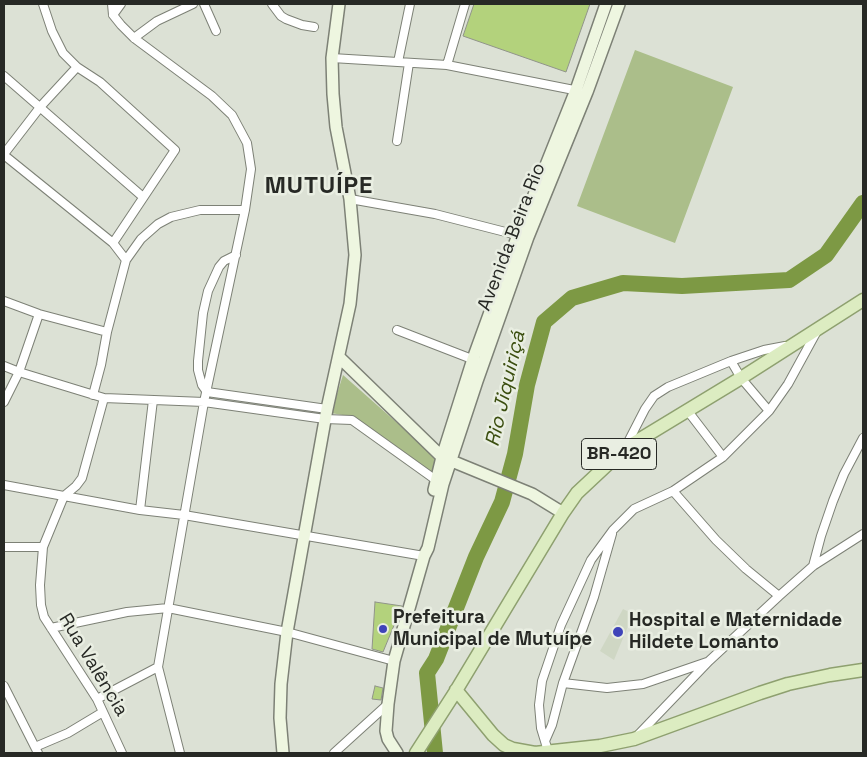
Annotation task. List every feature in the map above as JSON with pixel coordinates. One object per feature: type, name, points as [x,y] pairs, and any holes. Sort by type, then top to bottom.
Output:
[{"type":"main road","name":"BR-420","points":[[417,751],[455,692],[563,513],[578,492],[624,449],[741,378],[863,300]]},
{"type":"main road","points":[[455,692],[504,745],[513,750],[535,753],[547,746],[600,746],[634,739],[779,687],[830,675],[863,670]]},
{"type":"street","points":[[43,4],[52,31],[63,54],[77,67],[100,82],[175,150],[113,243]]},
{"type":"street","points":[[112,4],[113,15],[121,26],[134,38],[212,96],[232,115],[247,143],[250,160],[250,176],[245,210],[204,402],[158,667],[180,753]]},
{"type":"street","points":[[113,15],[121,4]]},
{"type":"street","points":[[134,38],[157,20],[193,4]]},
{"type":"street","points":[[204,4],[216,31]]},
{"type":"street","points":[[272,4],[281,16],[286,19],[314,27]]},
{"type":"street","points":[[283,753],[280,718],[281,684],[287,632],[326,414],[350,304],[355,255],[350,199],[336,126],[332,58],[339,4]]},
{"type":"street","points":[[398,62],[410,4]]},
{"type":"street","points":[[447,65],[465,4]]},
{"type":"street","name":"Avenida Beira Rio","points":[[582,91],[606,4]]},
{"type":"street","name":"Avenida Beira Rio","points":[[389,753],[386,732],[394,662],[424,556],[428,548],[439,483],[446,459],[478,361],[523,236],[619,4]]},
{"type":"street","points":[[332,58],[447,65],[582,91]]},
{"type":"street","points":[[397,141],[409,64]]},
{"type":"street","points":[[77,67],[40,106],[4,155],[113,243],[126,260]]},
{"type":"street","points":[[4,76],[143,197]]},
{"type":"street","points":[[350,199],[435,214],[523,236]]},
{"type":"street","points":[[93,395],[126,260],[142,239],[158,224],[171,217],[200,210],[245,210]]},
{"type":"street","points":[[236,255],[219,267],[208,290],[203,313],[198,370],[202,385],[207,392],[258,399],[352,420],[439,483]]},
{"type":"street","points":[[4,301],[39,314],[107,332]]},
{"type":"street","points":[[4,402],[18,372],[39,314]]},
{"type":"street","points":[[547,746],[541,728],[539,704],[542,681],[561,625],[591,560],[613,530],[634,510],[672,490],[723,457],[769,411],[788,384],[818,328]]},
{"type":"street","points":[[397,330],[478,361]]},
{"type":"street","points":[[624,449],[654,396],[668,387],[731,361],[764,350],[794,344]]},
{"type":"street","points":[[339,358],[446,459],[532,494],[563,513]]},
{"type":"street","points":[[731,361],[741,378],[769,411]]},
{"type":"street","points":[[4,366],[104,398],[204,402],[257,409],[326,414]]},
{"type":"street","name":"Rua Valência","points":[[104,398],[82,478],[64,496],[43,547],[40,585],[41,605],[44,617],[97,699],[122,753]]},
{"type":"street","points":[[257,409],[258,399]]},
{"type":"street","points":[[140,510],[153,400]]},
{"type":"street","points":[[687,410],[723,457]]},
{"type":"street","points":[[813,566],[833,501],[844,474],[863,438]]},
{"type":"street","points":[[4,485],[140,510],[184,515],[424,556]]},
{"type":"street","points":[[672,490],[716,540],[746,569],[779,596]]},
{"type":"street","points":[[547,746],[563,683],[594,597],[613,530]]},
{"type":"street","points":[[634,739],[709,661],[779,596],[813,566],[863,534]]},
{"type":"street","points":[[4,547],[43,547]]},
{"type":"street","points":[[51,628],[127,612],[168,608],[287,632],[394,662]]},
{"type":"street","points":[[563,683],[608,688],[643,684],[709,661]]},
{"type":"street","points":[[97,699],[158,667]]},
{"type":"street","points":[[4,686],[37,750],[104,712]]},
{"type":"street","points":[[334,753],[388,704]]},
{"type":"street","points":[[388,739],[397,753]]},
{"type":"shaded area","name":"Hospital e Maternidade Hildete Lomanto","points":[[623,609],[633,614],[614,660],[600,651]]},
{"type":"green space","points":[[635,50],[733,87],[675,243],[577,206]]},
{"type":"green space","points":[[343,375],[438,459],[434,476],[354,417],[331,413]]},
{"type":"building","points":[[474,4],[590,4],[566,72],[463,36]]},
{"type":"building","name":"Prefeitura Municipal de Mutuípe","points":[[375,602],[402,606],[383,652],[372,649]]},
{"type":"building","points":[[375,686],[383,688],[381,700],[372,699]]},
{"type":"waterway","name":"Rio Jiquiriçá","points":[[435,753],[427,673],[436,659],[476,557],[502,502],[515,454],[527,385],[544,322],[572,298],[623,283],[682,286],[789,280],[826,255],[863,203]]},
{"type":"place","name":"Prefeitura Municipal de Mutuípe","points":[[383,629]]},
{"type":"place","name":"Hospital e Maternidade Hildete Lomanto","points":[[618,632]]},
{"type":"district","name":"MUTUÍPE","points":[[319,186]]}]
